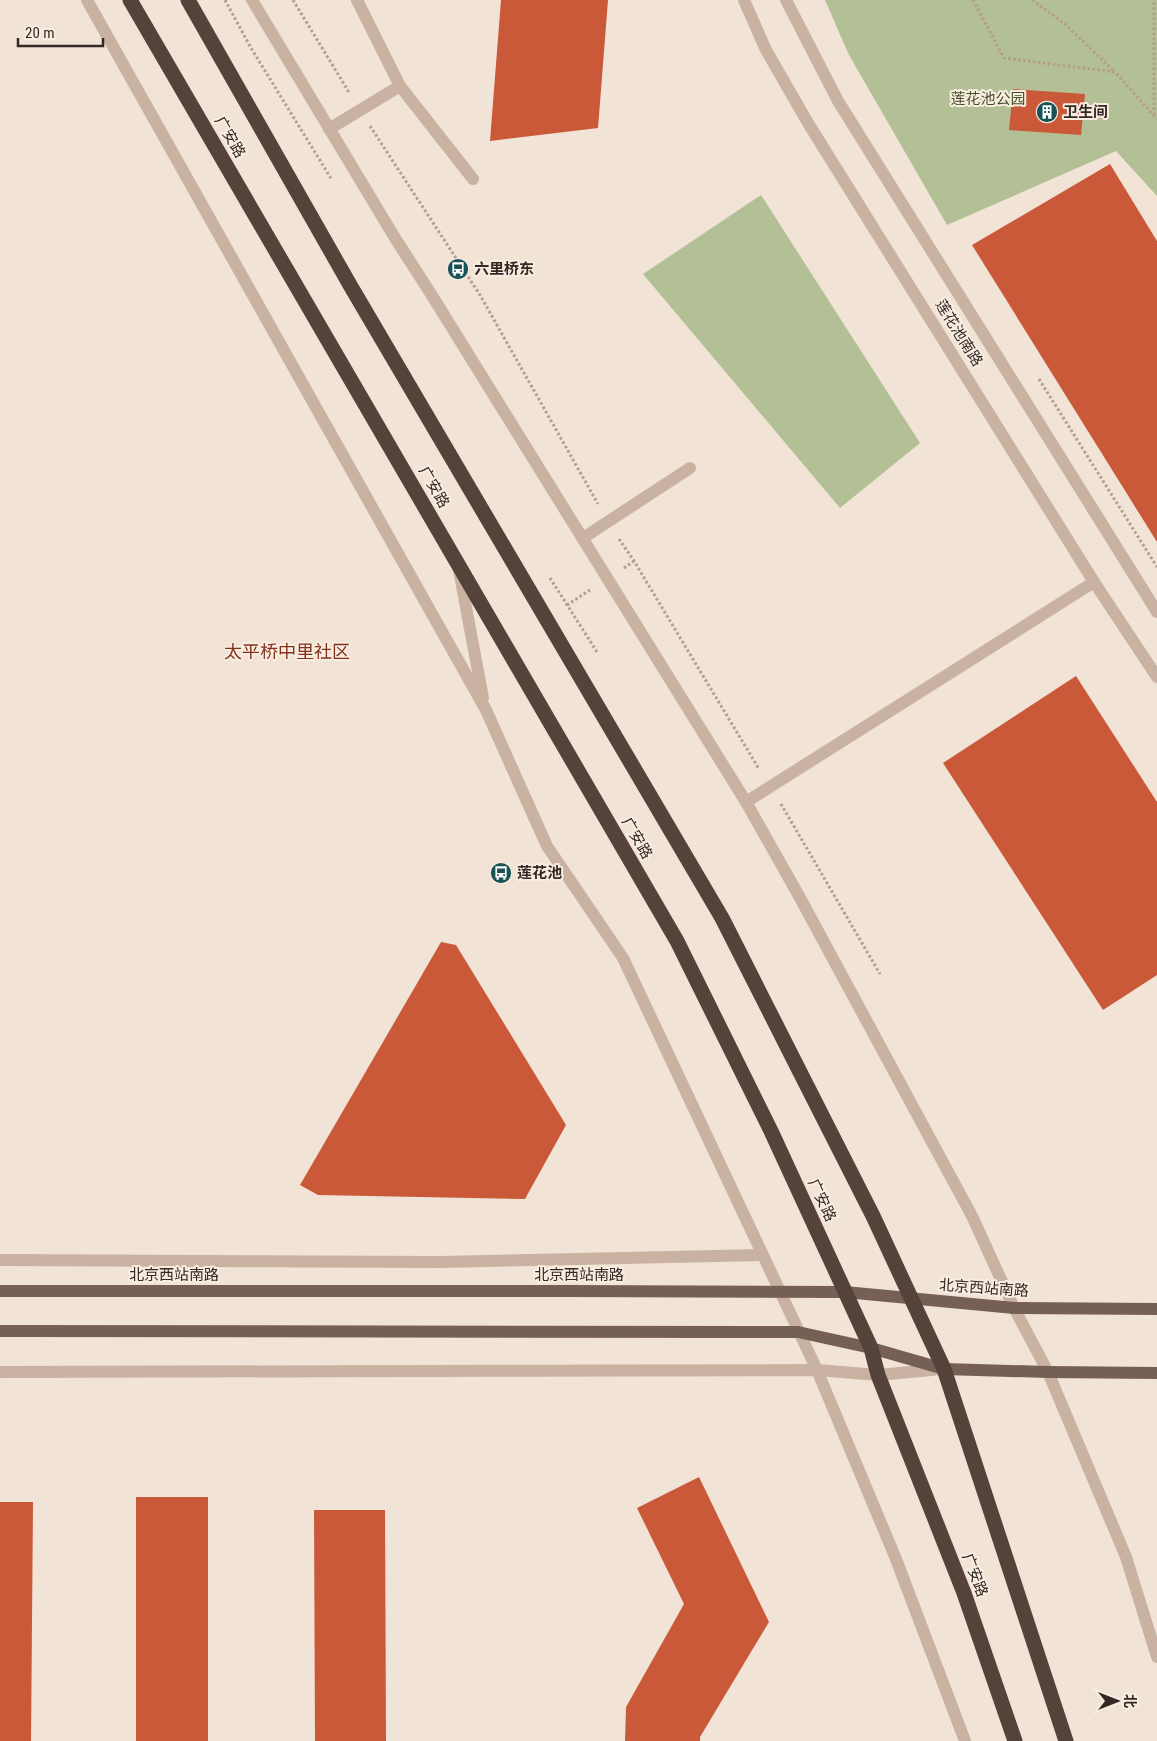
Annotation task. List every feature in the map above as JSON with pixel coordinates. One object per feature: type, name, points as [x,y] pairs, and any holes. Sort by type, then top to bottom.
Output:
[{"type":"highway","name":"广安路","points":[[130,0],[677,941],[771,1131],[871,1348],[878,1375],[964,1593],[1015,1741]]},
{"type":"highway","name":"广安路","points":[[188,0],[355,294],[722,918],[864,1199],[944,1369],[1066,1741]]},
{"type":"main road","name":"北京西站南路","points":[[0,1291],[567,1290],[845,1292],[1014,1308],[1157,1309]]},
{"type":"main road","points":[[0,1331],[798,1332],[871,1348],[944,1369],[1157,1373]]},
{"type":"street","points":[[87,0],[486,710],[547,846],[623,958],[817,1370],[896,1559],[965,1741]]},
{"type":"street","points":[[252,0],[395,238],[746,802],[799,896],[972,1216],[1014,1308],[1048,1372],[1126,1557],[1157,1657]]},
{"type":"street","points":[[357,0],[400,86],[473,179]]},
{"type":"street","name":"莲花池南路","points":[[744,0],[766,50],[808,123],[1094,582],[1157,677]]},
{"type":"street","name":"莲花池南路","points":[[786,0],[838,101],[1157,612]]},
{"type":"street","points":[[329,129],[400,86]]},
{"type":"street","points":[[583,538],[690,468]]},
{"type":"street","points":[[457,562],[486,710]]},
{"type":"street","points":[[746,802],[1094,582]]},
{"type":"street","name":"北京西站南路","points":[[0,1260],[440,1262],[762,1255]]},
{"type":"street","points":[[0,1372],[817,1370],[878,1375],[944,1369]]},
{"type":"path","points":[[225,0],[251,48],[332,180]]},
{"type":"path","points":[[293,0],[360,110],[480,296],[607,522],[634,561],[770,787],[792,820],[880,974]]},
{"type":"path","points":[[973,0],[1004,58],[1115,72]]},
{"type":"path","points":[[1032,0],[1064,22],[1156,116]]},
{"type":"path","points":[[1154,0],[1156,116]]},
{"type":"path","points":[[1035,373],[1157,567]]},
{"type":"path","points":[[567,604],[596,652]]},
{"type":"green space","name":"莲花池公园","points":[[825,0],[1157,0],[1157,196],[1116,151],[947,225],[849,55]]},
{"type":"green space","points":[[761,195],[920,443],[840,508],[643,274]]},
{"type":"building","points":[[501,0],[608,0],[598,128],[490,141]]},
{"type":"building","name":"卫生间","points":[[1013,89],[1085,94],[1081,135],[1009,130]]},
{"type":"building","points":[[1110,164],[1157,241],[1157,542],[972,245]]},
{"type":"building","points":[[1076,676],[1157,802],[1157,975],[1103,1010],[943,763]]},
{"type":"building","points":[[441,942],[456,945],[566,1125],[525,1199],[318,1195],[300,1185]]},
{"type":"building","points":[[699,1477],[769,1622],[700,1737],[700,1741],[625,1741],[626,1707],[684,1604],[637,1508]]},
{"type":"building","points":[[136,1497],[208,1497],[208,1741],[136,1741]]},
{"type":"building","points":[[0,1502],[33,1502],[31,1741],[0,1741]]},
{"type":"building","points":[[314,1510],[385,1510],[386,1741],[315,1741]]},
{"type":"place","name":"卫生间","points":[[1047,112]]},
{"type":"place","name":"六里桥东","points":[[458,269]]},
{"type":"place","name":"莲花池","points":[[501,873]]},
{"type":"district","name":"太平桥中里社区","points":[[287,652]]}]
